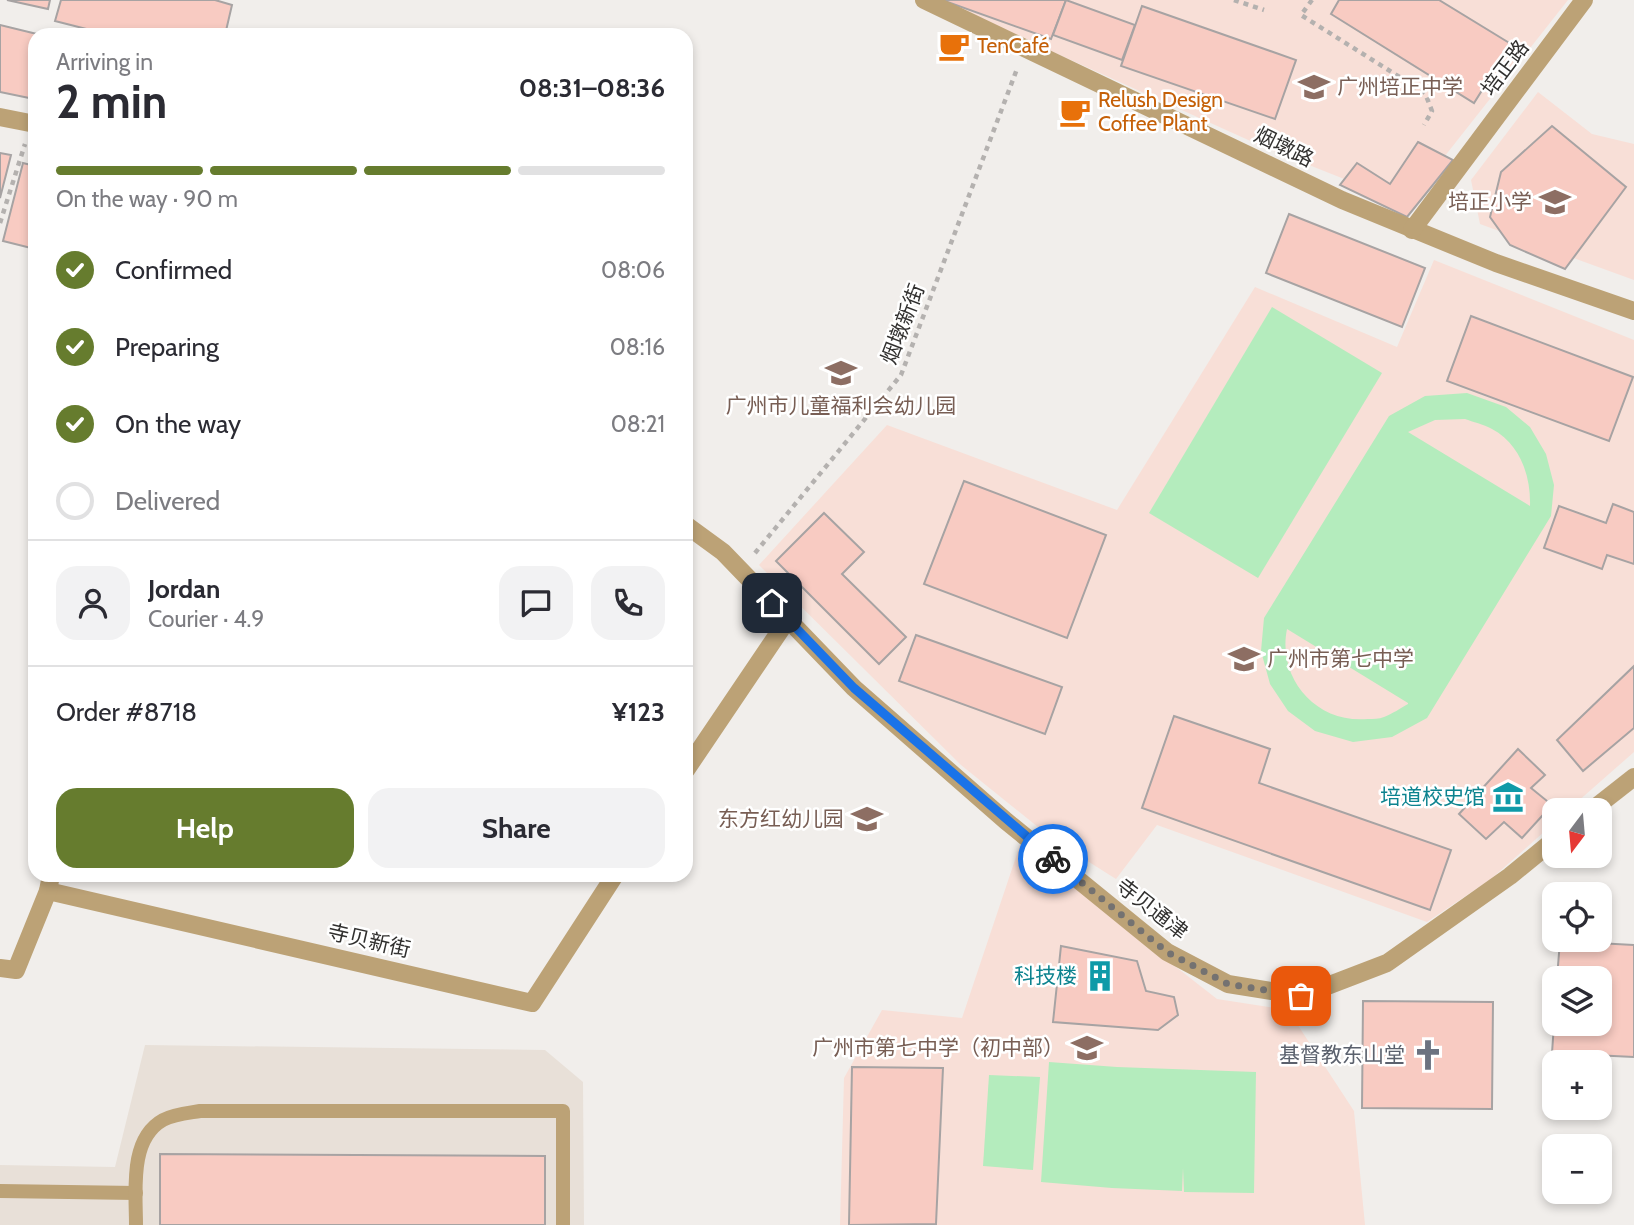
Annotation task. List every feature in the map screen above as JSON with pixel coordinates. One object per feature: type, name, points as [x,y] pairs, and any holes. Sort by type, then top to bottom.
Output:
[{"type":"street","name":"烟墩路","points":[[924,0],[1342,200],[1496,263],[1634,311]]},
{"type":"street","name":"培正路","points":[[1412,230],[1584,0]]},
{"type":"street","points":[[0,117],[28,122]]},
{"type":"street","name":"寺贝通津","points":[[693,530],[723,552],[854,688],[1006,821],[1167,952],[1228,984],[1301,996],[1387,963],[1510,876],[1542,850]]},
{"type":"street","points":[[693,760],[788,619]]},
{"type":"street","points":[[1607,798],[1634,777]]},
{"type":"street","name":"寺贝新街","points":[[50,883],[532,1003],[610,882]]},
{"type":"street","points":[[0,968],[16,970],[50,883]]},
{"type":"lane","points":[[136,1225],[139,1156],[146,1137],[150,1130],[164,1119],[200,1111],[563,1111],[563,1225]]},
{"type":"lane","points":[[0,1191],[136,1192]]},
{"type":"path","points":[[1234,0],[1264,10]]},
{"type":"path","points":[[1312,0],[1301,15],[1425,93],[1432,111],[1424,125]]},
{"type":"path","name":"烟墩新街","points":[[741,570],[901,375],[1024,48]]},
{"type":"path","points":[[0,223],[28,138]]},
{"type":"shaded area","name":"广州培正中学","points":[[938,0],[1568,0],[1407,204],[1266,148]]},
{"type":"shaded area","name":"培正小学","points":[[1538,92],[1592,134],[1634,144],[1634,280],[1480,224],[1471,180]]},
{"type":"shaded area","name":"广州市第七中学","points":[[1434,260],[1634,340],[1634,752],[1582,798],[1542,798],[1542,834],[1491,879],[1427,922],[1157,825],[1116,879],[1054,840],[961,765],[759,565],[887,425],[1117,510],[1255,287],[1397,347]]},
{"type":"shaded area","name":"广州市第七中学（初中部）","points":[[1020,845],[1217,999],[1288,1010],[1354,1111],[1365,1225],[840,1225],[844,1078],[882,1010],[962,1018]]},
{"type":"shaded area","points":[[145,1045],[545,1050],[583,1082],[584,1225],[0,1225],[0,1165],[115,1167]]},
{"type":"green space","points":[[1272,307],[1382,373],[1258,578],[1149,513]]},
{"type":"green space","points":[[1467,393],[1506,407],[1530,427],[1546,454],[1554,485],[1551,516],[1427,718],[1392,737],[1353,742],[1315,731],[1288,711],[1270,684],[1261,651],[1264,618],[1389,416],[1425,396]],"holes":[[[1465,419],[1482,424],[1502,435],[1517,452],[1526,472],[1530,506],[1408,432],[1435,420]],[[1287,629],[1408,703],[1408,704],[1387,716],[1372,719],[1349,719],[1317,706],[1304,694],[1288,664],[1285,647]]]},
{"type":"green space","points":[[1049,1062],[1256,1072],[1254,1193],[1184,1192],[1183,1168],[1182,1191],[1041,1182]]},
{"type":"green space","points":[[989,1075],[1040,1077],[1033,1170],[983,1166]]},
{"type":"building","points":[[7,0],[50,0],[48,9]]},
{"type":"building","points":[[61,0],[215,0],[232,5],[227,28],[82,28],[55,21]]},
{"type":"building","points":[[942,0],[1066,0],[1051,39]]},
{"type":"building","points":[[1066,0],[1135,25],[1122,60],[1053,35]]},
{"type":"building","points":[[1339,0],[1439,0],[1511,44],[1474,103],[1331,14]]},
{"type":"building","points":[[1142,6],[1296,60],[1275,119],[1121,66]]},
{"type":"building","points":[[0,25],[28,32],[28,98],[0,92]]},
{"type":"building","points":[[1552,126],[1626,187],[1565,269],[1510,245],[1490,217],[1501,172]]},
{"type":"building","points":[[1418,142],[1453,160],[1407,217],[1340,185],[1357,163],[1390,184]]},
{"type":"building","points":[[0,153],[11,155],[0,198]]},
{"type":"building","points":[[23,163],[28,164],[28,247],[3,241]]},
{"type":"building","points":[[1289,214],[1425,268],[1402,327],[1266,273]]},
{"type":"building","points":[[1471,316],[1633,377],[1609,441],[1447,381]]},
{"type":"building","points":[[964,481],[1106,535],[1067,638],[924,584]]},
{"type":"building","points":[[1613,504],[1634,512],[1634,564],[1607,555],[1602,569],[1544,548],[1559,506],[1606,523]]},
{"type":"building","points":[[824,513],[864,552],[842,574],[906,637],[879,664],[776,561]]},
{"type":"building","points":[[916,635],[1062,687],[1045,734],[899,681]]},
{"type":"building","points":[[1634,666],[1634,728],[1583,771],[1557,740]]},
{"type":"building","points":[[1174,716],[1270,749],[1259,783],[1451,850],[1430,910],[1142,808]]},
{"type":"building","name":"培道校史馆","points":[[1518,749],[1545,775],[1531,788],[1543,798],[1542,816],[1522,838],[1504,822],[1486,839],[1459,814]]},
{"type":"building","points":[[1612,944],[1634,945],[1634,1057],[1612,1056],[1612,1050],[1552,1050],[1553,1036],[1612,1036],[1612,966],[1558,966],[1559,952],[1612,952]]},
{"type":"building","name":"科技楼","points":[[1061,946],[1137,961],[1146,991],[1174,997],[1178,1015],[1158,1030],[1053,1022]]},
{"type":"building","name":"基督教东山堂","points":[[1363,1001],[1493,1002],[1492,1109],[1362,1108]]},
{"type":"building","points":[[852,1067],[943,1068],[936,1224],[849,1225]]},
{"type":"building","points":[[160,1154],[545,1156],[545,1225],[160,1225]]},
{"type":"way so far","points":[[1053,859],[1167,952],[1228,984],[1301,996]]},
{"type":"place","name":"TenCafé","points":[[954,46]]},
{"type":"place","name":"广州培正中学","points":[[1314,87]]},
{"type":"place","name":"Relush Design Coffee Plant","points":[[1075,112]]},
{"type":"place","name":"培正小学","points":[[1555,202]]},
{"type":"place","name":"广州市儿童福利会幼儿园","points":[[841,373]]},
{"type":"place","name":"广州市第七中学","points":[[1244,659]]},
{"type":"place","name":"培道校史馆","points":[[1508,797]]},
{"type":"place","name":"东方红幼儿园","points":[[867,819]]},
{"type":"place","name":"科技楼","points":[[1100,976]]},
{"type":"place","name":"广州市第七中学（初中部）","points":[[1087,1048]]},
{"type":"place","name":"基督教东山堂","points":[[1428,1055]]},
{"type":"route","points":[[772,603],[854,688],[1053,859]]}]
